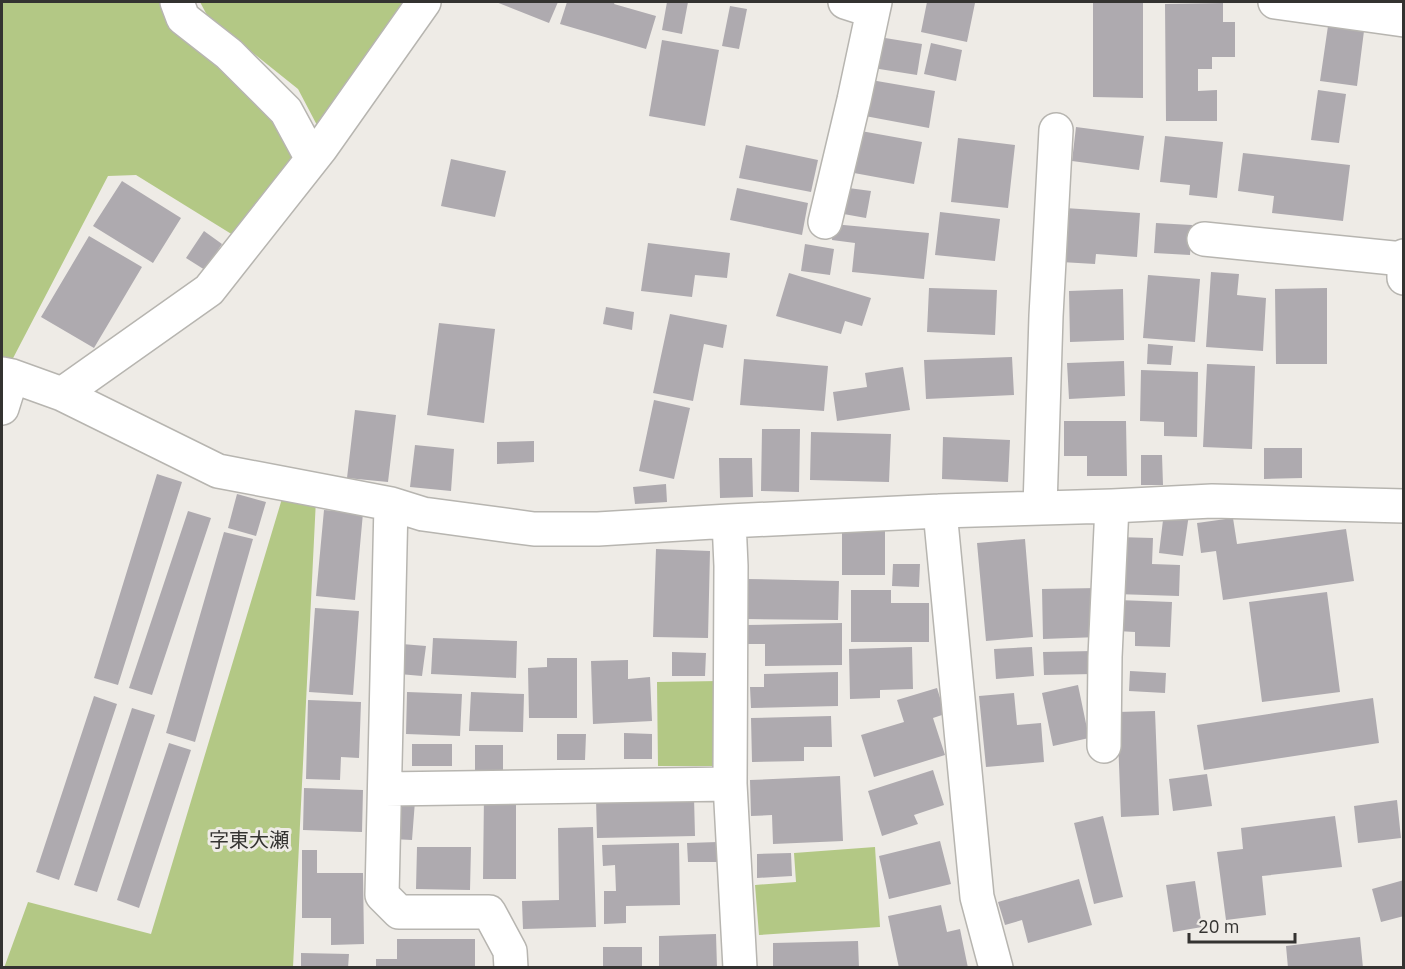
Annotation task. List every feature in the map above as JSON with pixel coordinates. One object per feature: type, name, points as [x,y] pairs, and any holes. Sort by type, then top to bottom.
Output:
[{"type":"street","points":[[177,2],[183,18],[229,54],[286,111],[312,159]]},
{"type":"street","points":[[62,394],[209,290],[312,159],[424,2]]},
{"type":"street","points":[[1275,2],[1404,20]]},
{"type":"street","points":[[825,222],[854,100],[864,5]]},
{"type":"street","points":[[1040,507],[1046,316],[1056,130]]},
{"type":"street","points":[[1204,239],[1403,258],[1404,278]]},
{"type":"street","points":[[2,408],[7,375],[62,394],[218,471],[391,504],[423,514],[534,529],[597,529],[940,511],[1212,501],[1404,506]]},
{"type":"street","points":[[391,504],[382,895],[399,912],[489,912],[510,951],[511,968]]},
{"type":"street","points":[[1104,746],[1105,657],[1112,506]]},
{"type":"street","points":[[940,511],[977,897],[996,968]]},
{"type":"street","points":[[729,521],[731,566],[730,784],[740,968]]},
{"type":"street","points":[[385,789],[730,784]]},
{"type":"green space","points":[[2,2],[159,2],[272,112],[298,155],[233,235],[136,175],[108,176],[10,364],[2,362]]},
{"type":"green space","points":[[200,2],[412,2],[319,129],[298,89],[208,17]]},
{"type":"green space","points":[[284,492],[316,499],[293,967],[4,968],[28,902],[151,934]]},
{"type":"green space","points":[[719,681],[719,766],[658,766],[657,682]]},
{"type":"green space","points":[[875,847],[880,927],[759,935],[755,885],[796,882],[794,853]]},
{"type":"building","points":[[496,2],[558,2],[549,23]]},
{"type":"building","points":[[567,2],[615,2],[614,4],[656,16],[646,49],[560,24]]},
{"type":"building","points":[[667,2],[688,2],[682,34],[662,30]]},
{"type":"building","points":[[927,2],[975,3],[967,42],[921,32]]},
{"type":"building","points":[[1093,2],[1143,2],[1143,98],[1093,97]]},
{"type":"building","points":[[1223,3],[1223,22],[1235,22],[1235,57],[1212,57],[1212,69],[1198,69],[1198,91],[1217,90],[1217,121],[1166,121],[1165,4]]},
{"type":"building","points":[[730,6],[747,9],[739,49],[722,46]]},
{"type":"building","points":[[1328,26],[1364,31],[1357,86],[1320,81]]},
{"type":"building","points":[[879,37],[922,44],[917,75],[873,68]]},
{"type":"building","points":[[662,40],[719,50],[705,126],[649,116]]},
{"type":"building","points":[[931,43],[962,50],[956,81],[924,74]]},
{"type":"building","points":[[871,80],[935,91],[929,128],[865,116]]},
{"type":"building","points":[[1318,90],[1346,94],[1339,143],[1311,140]]},
{"type":"building","points":[[1076,127],[1144,136],[1139,170],[1072,161]]},
{"type":"building","points":[[861,131],[922,142],[914,184],[854,173]]},
{"type":"building","points":[[1165,136],[1223,142],[1217,198],[1189,195],[1190,185],[1160,182]]},
{"type":"building","points":[[958,138],[1015,145],[1008,208],[951,202]]},
{"type":"building","points":[[746,145],[818,160],[811,192],[739,178]]},
{"type":"building","points":[[1243,153],[1350,165],[1343,221],[1272,213],[1274,196],[1238,191]]},
{"type":"building","points":[[451,159],[506,171],[495,217],[441,206]]},
{"type":"building","points":[[122,181],[181,218],[153,263],[93,226]]},
{"type":"building","points":[[841,187],[871,191],[866,218],[838,213]]},
{"type":"building","points":[[737,188],[808,203],[802,235],[730,220]]},
{"type":"building","points":[[1065,208],[1140,213],[1137,257],[1096,254],[1095,264],[1061,262]]},
{"type":"building","points":[[940,212],[1000,219],[995,261],[935,255]]},
{"type":"building","points":[[1156,223],[1192,225],[1190,255],[1154,253]]},
{"type":"building","points":[[833,224],[929,233],[924,279],[852,272],[855,243],[832,240]]},
{"type":"building","points":[[204,231],[222,244],[205,270],[186,258]]},
{"type":"building","points":[[89,236],[142,267],[94,348],[41,317]]},
{"type":"building","points":[[648,243],[730,253],[727,278],[695,275],[692,297],[641,291]]},
{"type":"building","points":[[805,244],[834,249],[830,275],[801,271]]},
{"type":"building","points":[[1211,272],[1239,274],[1237,295],[1266,298],[1263,351],[1206,347]]},
{"type":"building","points":[[789,273],[871,298],[862,326],[845,321],[841,334],[776,316]]},
{"type":"building","points":[[1148,275],[1200,279],[1195,342],[1143,338]]},
{"type":"building","points":[[929,288],[997,290],[995,335],[927,332]]},
{"type":"building","points":[[1327,288],[1327,364],[1276,364],[1275,289]]},
{"type":"building","points":[[1123,289],[1124,340],[1070,342],[1069,291]]},
{"type":"building","points":[[606,307],[634,312],[632,330],[603,324]]},
{"type":"building","points":[[670,314],[727,325],[723,348],[704,344],[693,401],[653,393]]},
{"type":"building","points":[[439,323],[495,329],[484,423],[427,415]]},
{"type":"building","points":[[1148,344],[1173,346],[1171,365],[1147,364]]},
{"type":"building","points":[[1012,357],[1014,395],[926,399],[924,360]]},
{"type":"building","points":[[744,359],[828,366],[824,411],[740,405]]},
{"type":"building","points":[[1124,361],[1125,396],[1069,399],[1067,363]]},
{"type":"building","points":[[1207,364],[1255,366],[1252,449],[1203,447]]},
{"type":"building","points":[[903,367],[910,410],[837,421],[833,392],[867,387],[865,373]]},
{"type":"building","points":[[1141,370],[1198,372],[1197,437],[1164,436],[1164,422],[1140,421]]},
{"type":"building","points":[[654,400],[690,408],[674,479],[639,471]]},
{"type":"building","points":[[355,410],[396,415],[388,482],[347,478]]},
{"type":"building","points":[[1064,421],[1126,421],[1127,476],[1087,476],[1087,456],[1064,456]]},
{"type":"building","points":[[762,429],[800,429],[799,492],[761,491]]},
{"type":"building","points":[[811,432],[891,434],[889,482],[810,480]]},
{"type":"building","points":[[943,437],[1010,440],[1008,482],[942,479]]},
{"type":"building","points":[[534,441],[534,462],[497,464],[497,442]]},
{"type":"building","points":[[415,445],[454,449],[451,491],[410,487]]},
{"type":"building","points":[[1264,448],[1302,448],[1302,478],[1264,479]]},
{"type":"building","points":[[1141,455],[1162,455],[1163,485],[1141,485]]},
{"type":"building","points":[[719,458],[752,458],[753,497],[720,498]]},
{"type":"building","points":[[157,474],[182,482],[118,685],[94,678]]},
{"type":"building","points":[[666,484],[667,502],[635,504],[633,487]]},
{"type":"building","points":[[237,494],[266,502],[256,536],[228,528]]},
{"type":"building","points":[[324,510],[363,513],[355,600],[316,596]]},
{"type":"building","points":[[188,511],[211,518],[152,695],[129,688]]},
{"type":"building","points":[[1164,512],[1189,514],[1183,556],[1159,553]]},
{"type":"building","points":[[1233,518],[1237,544],[1346,529],[1354,581],[1223,600],[1216,551],[1201,553],[1197,523]]},
{"type":"building","points":[[842,531],[885,531],[885,575],[842,575]]},
{"type":"building","points":[[224,532],[253,539],[195,742],[166,733]]},
{"type":"building","points":[[1117,537],[1153,538],[1152,564],[1180,565],[1179,596],[1115,594]]},
{"type":"building","points":[[1025,539],[1033,637],[986,641],[977,543]]},
{"type":"building","points":[[656,549],[710,551],[708,638],[653,637]]},
{"type":"building","points":[[893,564],[920,564],[919,587],[892,586]]},
{"type":"building","points":[[747,579],[839,581],[838,620],[746,619]]},
{"type":"building","points":[[1098,588],[1099,637],[1043,639],[1042,589]]},
{"type":"building","points":[[851,590],[891,590],[891,603],[929,603],[929,642],[851,642]]},
{"type":"building","points":[[1327,592],[1340,692],[1262,702],[1249,602]]},
{"type":"building","points":[[1118,600],[1172,602],[1170,647],[1135,646],[1135,632],[1117,631]]},
{"type":"building","points":[[315,608],[359,611],[353,695],[309,692]]},
{"type":"building","points":[[842,623],[842,665],[765,666],[765,644],[746,644],[746,625]]},
{"type":"building","points":[[433,638],[517,641],[516,678],[431,674]]},
{"type":"building","points":[[402,644],[426,646],[422,676],[399,674]]},
{"type":"building","points":[[912,647],[913,689],[880,690],[880,698],[850,699],[849,649]]},
{"type":"building","points":[[1032,647],[1034,676],[996,679],[994,649]]},
{"type":"building","points":[[1093,651],[1093,674],[1044,675],[1043,652]]},
{"type":"building","points":[[672,652],[706,653],[705,676],[672,676]]},
{"type":"building","points":[[547,658],[577,658],[577,718],[529,718],[528,668],[547,667]]},
{"type":"building","points":[[628,660],[628,679],[650,677],[652,721],[593,724],[591,661]]},
{"type":"building","points":[[1130,671],[1166,673],[1165,693],[1129,691]]},
{"type":"building","points":[[838,672],[838,706],[751,708],[750,687],[764,687],[764,674]]},
{"type":"building","points":[[1078,685],[1089,738],[1053,746],[1042,693]]},
{"type":"building","points":[[937,688],[945,714],[933,718],[945,755],[874,777],[861,735],[904,722],[897,700]]},
{"type":"building","points":[[407,692],[462,694],[460,736],[406,734]]},
{"type":"building","points":[[471,692],[524,694],[523,732],[469,731]]},
{"type":"building","points":[[1014,693],[1017,725],[1041,723],[1044,762],[986,767],[979,696]]},
{"type":"building","points":[[94,696],[117,704],[59,880],[36,872]]},
{"type":"building","points":[[1373,698],[1379,743],[1204,770],[1197,725]]},
{"type":"building","points":[[308,700],[361,702],[359,758],[341,757],[340,780],[306,779]]},
{"type":"building","points":[[132,708],[155,715],[97,892],[74,885]]},
{"type":"building","points":[[1155,711],[1159,815],[1121,817],[1117,712]]},
{"type":"building","points":[[831,716],[832,747],[804,747],[804,761],[752,762],[751,718]]},
{"type":"building","points":[[624,733],[652,734],[652,759],[624,759]]},
{"type":"building","points":[[557,734],[586,734],[585,760],[557,760]]},
{"type":"building","points":[[169,743],[191,750],[139,908],[117,900]]},
{"type":"building","points":[[412,744],[452,744],[452,766],[412,766]]},
{"type":"building","points":[[475,745],[503,745],[503,772],[475,772]]},
{"type":"building","points":[[933,770],[944,805],[914,815],[918,824],[882,836],[868,791]]},
{"type":"building","points":[[1207,774],[1212,806],[1173,811],[1169,779]]},
{"type":"building","points":[[840,776],[843,841],[773,844],[772,815],[751,816],[750,780]]},
{"type":"building","points":[[304,788],[363,790],[362,832],[303,830]]},
{"type":"building","points":[[484,794],[516,794],[516,879],[483,879]]},
{"type":"building","points":[[694,797],[695,836],[597,838],[596,799]]},
{"type":"building","points":[[394,800],[415,801],[412,840],[392,839]]},
{"type":"building","points":[[1397,800],[1401,838],[1358,843],[1354,806]]},
{"type":"building","points":[[1103,816],[1123,897],[1094,904],[1074,823]]},
{"type":"building","points":[[1335,816],[1342,867],[1262,876],[1266,915],[1226,920],[1217,852],[1243,849],[1241,828]]},
{"type":"building","points":[[593,827],[596,927],[523,929],[522,901],[559,900],[558,828]]},
{"type":"building","points":[[940,841],[951,884],[889,899],[879,856]]},
{"type":"building","points":[[718,842],[719,862],[688,862],[687,843]]},
{"type":"building","points":[[679,843],[680,905],[626,906],[626,923],[604,924],[604,891],[616,891],[615,865],[603,866],[602,845]]},
{"type":"building","points":[[417,847],[471,847],[470,890],[416,889]]},
{"type":"building","points":[[302,850],[317,850],[317,873],[363,873],[364,944],[331,945],[331,918],[302,918]]},
{"type":"building","points":[[791,853],[792,876],[757,878],[757,854]]},
{"type":"building","points":[[1079,879],[1092,925],[1028,943],[1022,920],[1005,925],[998,902]]},
{"type":"building","points":[[1404,880],[1404,916],[1381,922],[1372,889]]},
{"type":"building","points":[[1195,881],[1202,927],[1173,932],[1166,885]]},
{"type":"building","points":[[941,905],[947,932],[960,929],[968,968],[899,968],[888,916]]},
{"type":"building","points":[[716,934],[717,968],[659,968],[659,936]]},
{"type":"building","points":[[1360,937],[1363,968],[1288,968],[1286,946]]},
{"type":"building","points":[[397,939],[475,939],[475,968],[376,968],[376,959],[397,959]]},
{"type":"building","points":[[858,941],[859,968],[773,968],[773,943]]},
{"type":"building","points":[[603,947],[642,947],[642,968],[603,968]]},
{"type":"building","points":[[301,953],[349,954],[348,968],[301,968]]},
{"type":"district","name":"字東大瀬","points":[[249,840]]}]
